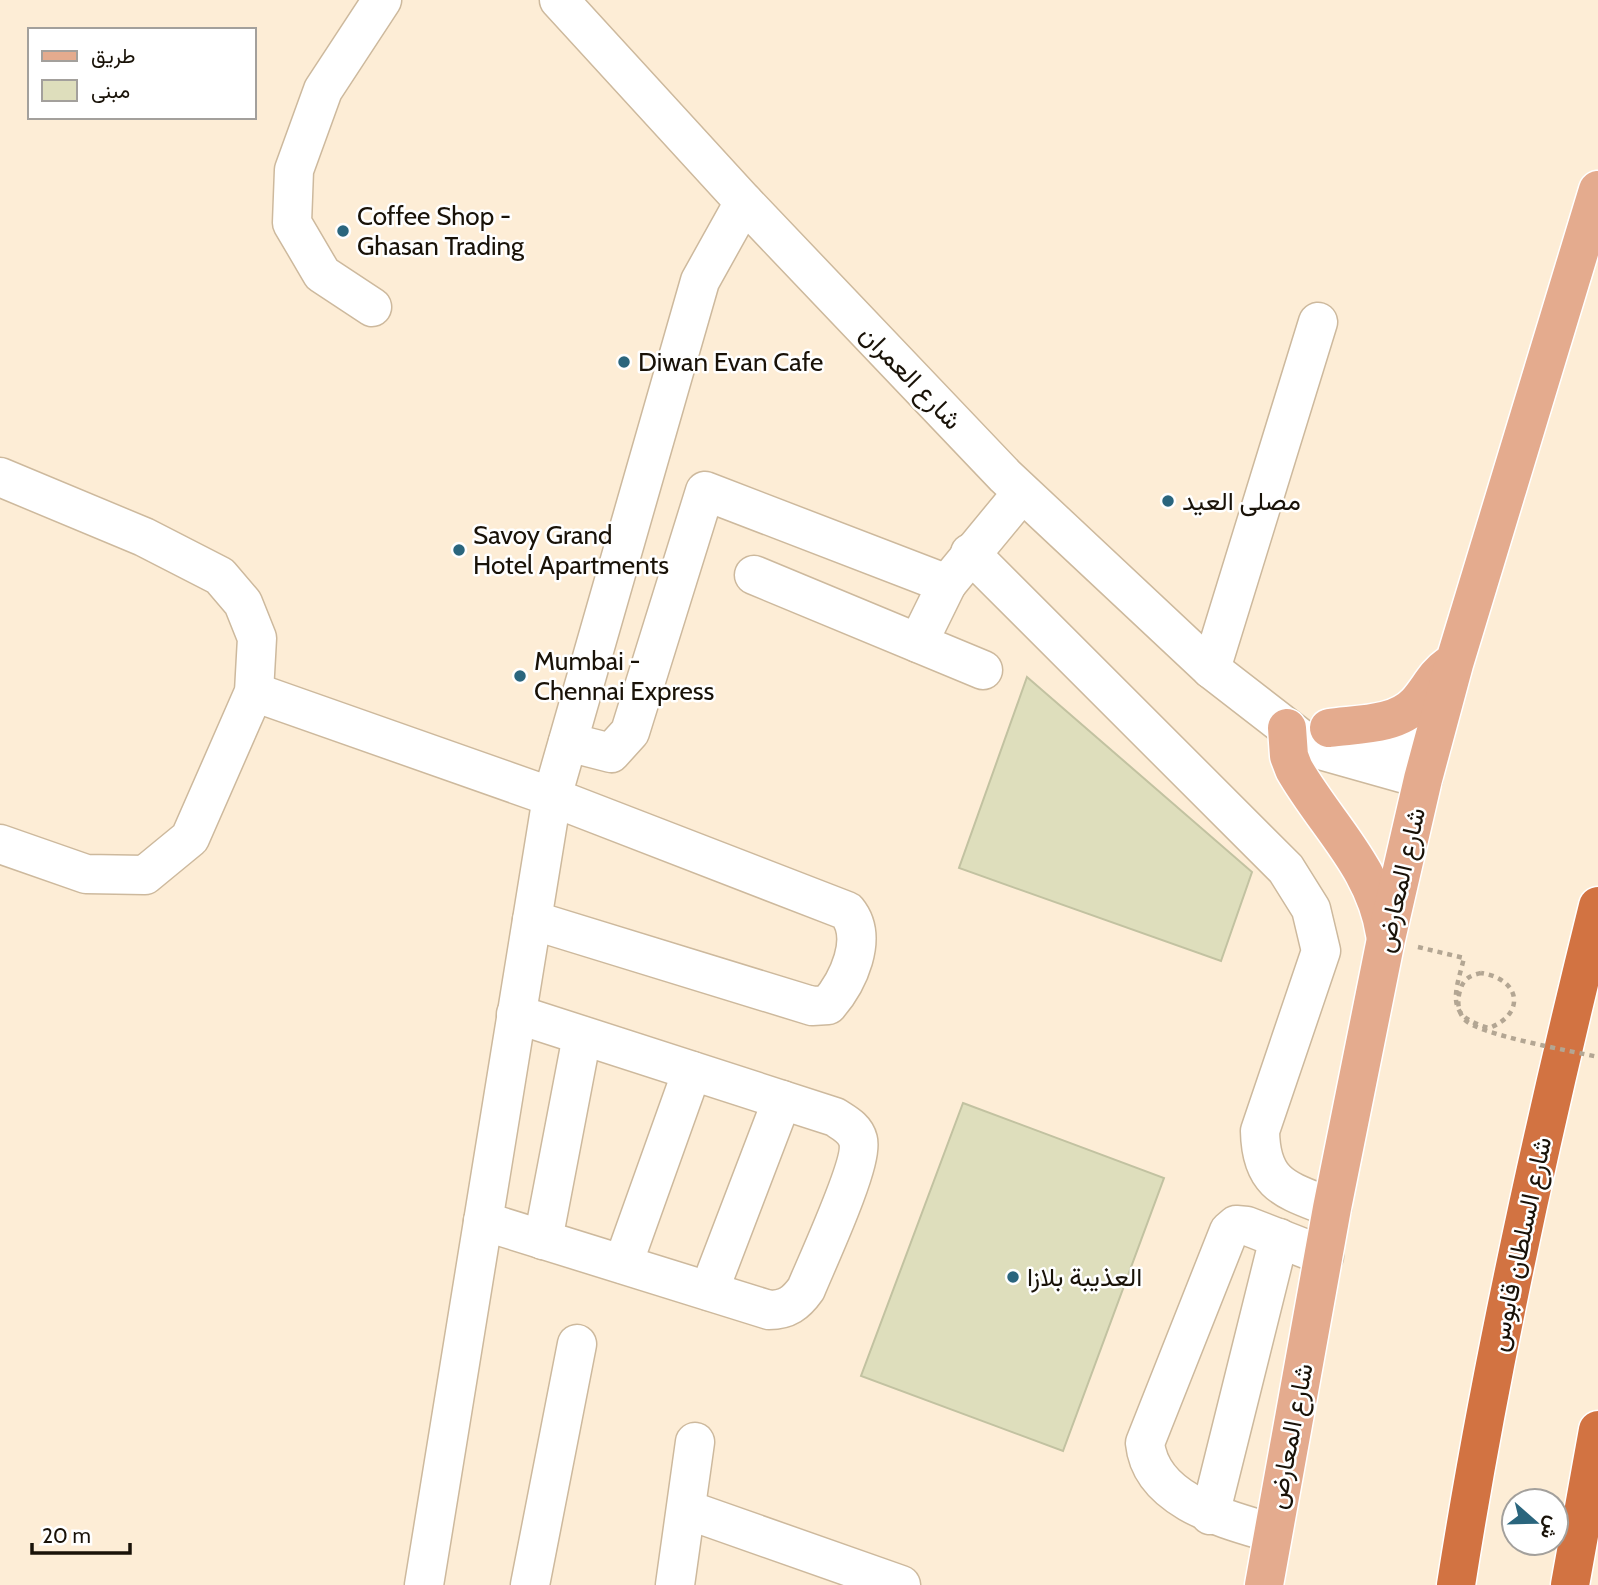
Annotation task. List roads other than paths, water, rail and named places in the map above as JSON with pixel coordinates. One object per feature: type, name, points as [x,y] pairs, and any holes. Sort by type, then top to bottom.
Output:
[{"type":"highway","name":"شارع السلطان قابوس","points":[[1456,1585],[1479,1443],[1545,1120],[1598,906]]},
{"type":"highway","points":[[1570,1585],[1598,1430]]},
{"type":"main road","name":"شارع المعارض","points":[[1264,1585],[1332,1208],[1386,939],[1427,763],[1454,664],[1598,190]]},
{"type":"main road","points":[[1329,728],[1390,720],[1403,715],[1414,706],[1441,671],[1454,664]]},
{"type":"main road","points":[[1287,728],[1289,757],[1294,769],[1355,856],[1370,883],[1382,912],[1386,939]]},
{"type":"street","points":[[372,306],[322,274],[292,223],[294,170],[323,90],[382,0]]},
{"type":"street","name":"شارع العمران","points":[[559,0],[744,202],[1022,493],[1211,669],[1313,748],[1427,763]]},
{"type":"street","points":[[424,1585],[552,797],[700,281],[744,202]]},
{"type":"street","points":[[1211,669],[1318,322]]},
{"type":"street","points":[[0,477],[144,537],[220,576],[243,603],[257,638],[254,692],[190,838],[145,876],[86,874],[0,844]]},
{"type":"street","points":[[568,742],[611,754],[630,732],[705,491],[947,584]]},
{"type":"street","points":[[918,643],[947,584],[1022,493]]},
{"type":"street","points":[[970,553],[1286,869],[1311,909],[1321,951],[1260,1131],[1261,1157],[1272,1179],[1289,1191],[1332,1208]]},
{"type":"street","points":[[754,575],[983,670]]},
{"type":"street","points":[[254,692],[552,797],[847,911],[855,921],[858,939],[844,987],[828,1004],[812,1006],[702,970],[532,920]]},
{"type":"street","points":[[1287,728],[1329,728],[1427,763]]},
{"type":"street","points":[[483,1221],[769,1310],[781,1310],[796,1303],[807,1289],[853,1171],[859,1141],[852,1129],[835,1117],[516,1014]]},
{"type":"street","points":[[543,1240],[582,1036]]},
{"type":"street","points":[[623,1264],[692,1071]]},
{"type":"street","points":[[709,1291],[782,1100]]},
{"type":"street","points":[[1272,1533],[1210,1515],[1166,1485],[1153,1471],[1146,1458],[1145,1443],[1229,1231],[1236,1225],[1247,1226],[1324,1256]]},
{"type":"street","points":[[1210,1515],[1279,1238]]},
{"type":"street","points":[[530,1585],[576,1344]]},
{"type":"street","points":[[675,1585],[688,1510],[695,1442]]},
{"type":"street","points":[[688,1510],[901,1585]]},
{"type":"place","name":"Coffee Shop - Ghasan Trading","points":[[343,231]]},
{"type":"place","name":"Diwan Evan Cafe","points":[[624,362]]},
{"type":"place","name":"مصلى العيد","points":[[1168,501]]},
{"type":"place","name":"Savoy Grand Hotel Apartments","points":[[459,550]]},
{"type":"place","name":"Mumbai - Chennai Express","points":[[520,676]]},
{"type":"place","name":"العذيبة بلازا","points":[[1013,1277]]}]
